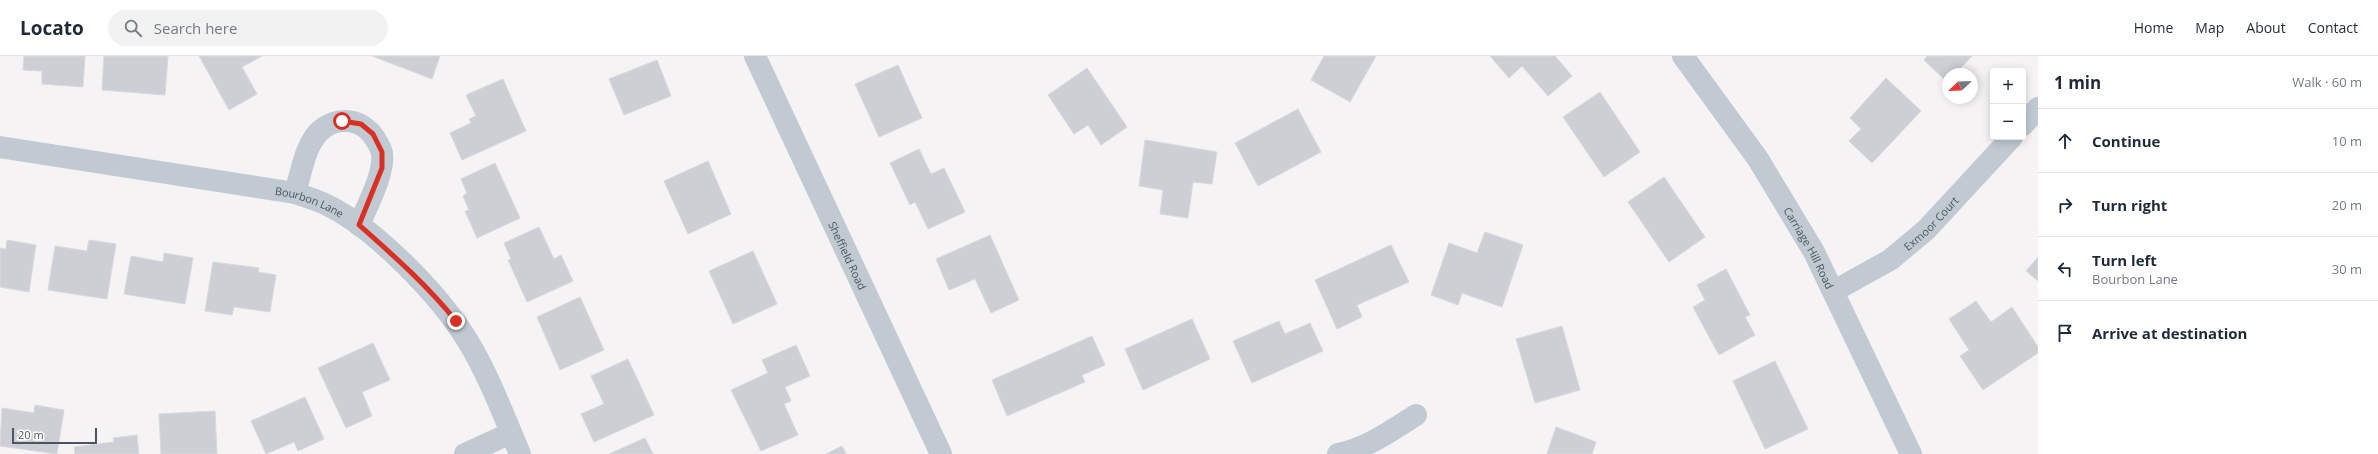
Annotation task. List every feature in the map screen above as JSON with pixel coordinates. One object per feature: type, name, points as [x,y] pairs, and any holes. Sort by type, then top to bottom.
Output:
[{"type":"street","name":"Sheffield Road","points":[[755,56],[941,454]]},
{"type":"street","name":"Carriage Hill Road","points":[[1683,56],[1758,159],[1796,221],[1834,291],[1911,454]]},
{"type":"street","points":[[2026,122],[2038,108]]},
{"type":"street","points":[[295,193],[311,142],[324,127],[342,121],[361,124],[373,134],[382,152],[382,168],[359,225]]},
{"type":"street","name":"Exmoor Court","points":[[1834,291],[1890,260],[1926,230],[2009,140]]},
{"type":"street","name":"Bourbon Lane","points":[[0,147],[295,193],[327,205],[359,225],[405,266],[439,300],[456,321],[470,345],[520,454]]},
{"type":"street","points":[[1338,454],[1352,451],[1381,437],[1416,415]]},
{"type":"street","points":[[465,454],[511,433]]},
{"type":"building","points":[[24,56],[85,56],[83,87],[42,84],[42,71],[23,70]]},
{"type":"building","points":[[104,56],[168,56],[165,95],[102,90]]},
{"type":"building","points":[[199,56],[262,56],[242,67],[257,94],[229,110]]},
{"type":"building","points":[[372,56],[440,56],[432,79]]},
{"type":"building","points":[[1324,56],[1376,56],[1350,102],[1311,80]]},
{"type":"building","points":[[1490,56],[1555,56],[1572,76],[1548,96],[1522,66],[1509,78]]},
{"type":"building","points":[[1927,56],[1972,56],[1961,68],[1942,68],[1942,77],[1924,60]]},
{"type":"building","points":[[657,60],[671,96],[624,115],[609,79]]},
{"type":"building","points":[[898,65],[922,118],[879,137],[855,84]]},
{"type":"building","points":[[1087,68],[1127,127],[1101,145],[1088,125],[1074,134],[1048,95]]},
{"type":"building","points":[[1886,78],[1921,111],[1872,163],[1849,141],[1861,129],[1850,118]]},
{"type":"building","points":[[503,79],[526,131],[462,160],[450,133],[471,123],[469,119],[476,116],[466,95]]},
{"type":"building","points":[[1600,92],[1640,152],[1604,177],[1563,117]]},
{"type":"building","points":[[1298,109],[1321,152],[1258,186],[1235,143]]},
{"type":"building","points":[[1145,140],[1217,152],[1212,184],[1193,182],[1188,218],[1160,214],[1163,190],[1139,186]]},
{"type":"building","points":[[919,149],[931,174],[944,168],[965,212],[928,229],[915,202],[910,205],[890,163]]},
{"type":"building","points":[[708,161],[731,214],[688,234],[664,181]]},
{"type":"building","points":[[495,163],[520,218],[477,238],[465,211],[469,210],[463,196],[467,193],[461,179]]},
{"type":"building","points":[[1664,177],[1705,237],[1669,262],[1628,202]]},
{"type":"building","points":[[539,227],[554,259],[561,255],[573,281],[527,302],[508,260],[511,259],[504,243]]},
{"type":"building","points":[[1485,232],[1523,245],[1502,307],[1462,293],[1458,305],[1431,295],[1449,243],[1477,253]]},
{"type":"building","points":[[990,235],[1019,300],[991,313],[975,279],[949,290],[936,259]]},
{"type":"building","points":[[7,240],[36,245],[29,292],[0,287],[0,248],[6,249]]},
{"type":"building","points":[[89,240],[116,244],[107,299],[48,290],[55,246],[87,251]]},
{"type":"building","points":[[1391,245],[1409,282],[1357,305],[1362,317],[1337,329],[1315,280]]},
{"type":"building","points":[[753,251],[777,304],[733,324],[709,271]]},
{"type":"building","points":[[164,253],[193,258],[185,304],[124,294],[131,256],[163,262]]},
{"type":"building","points":[[2038,257],[2038,281],[2026,271]]},
{"type":"building","points":[[213,262],[259,268],[258,272],[276,275],[270,312],[234,307],[232,315],[205,311]]},
{"type":"building","points":[[1726,269],[1750,315],[1745,317],[1755,335],[1719,355],[1693,307],[1705,300],[1697,285]]},
{"type":"building","points":[[580,297],[604,350],[560,370],[537,317]]},
{"type":"building","points":[[1976,301],[1991,322],[2012,307],[2038,347],[2038,353],[1983,390],[1960,356],[1969,350],[1949,319]]},
{"type":"building","points":[[1192,319],[1210,359],[1143,390],[1125,349]]},
{"type":"building","points":[[1279,321],[1285,334],[1310,323],[1323,351],[1252,383],[1233,341]]},
{"type":"building","points":[[1562,326],[1580,390],[1535,403],[1516,339]]},
{"type":"building","points":[[1092,336],[1105,365],[1082,375],[1085,382],[1007,416],[992,380]]},
{"type":"building","points":[[373,343],[390,380],[362,392],[372,416],[346,428],[318,368]]},
{"type":"building","points":[[796,345],[810,376],[785,387],[791,401],[784,404],[798,435],[761,451],[731,390],[768,373],[762,360]]},
{"type":"building","points":[[628,359],[654,415],[594,442],[581,414],[604,404],[591,376]]},
{"type":"building","points":[[1775,361],[1808,429],[1765,449],[1733,381]]},
{"type":"building","points":[[305,397],[324,439],[298,451],[294,442],[266,454],[251,421]]},
{"type":"building","points":[[35,405],[64,410],[57,454],[0,446],[2,408],[34,413]]},
{"type":"building","points":[[215,411],[217,454],[161,454],[159,414]]},
{"type":"building","points":[[1556,427],[1596,442],[1592,454],[1547,454]]},
{"type":"building","points":[[137,435],[139,454],[75,454],[74,447],[114,442],[113,438]]},
{"type":"building","points":[[645,438],[653,454],[609,454]]},
{"type":"building","points":[[842,446],[846,454],[826,454]]},
{"type":"route","points":[[342,121],[361,124],[373,134],[382,152],[382,168],[359,225],[405,266],[439,300],[456,321]]}]
